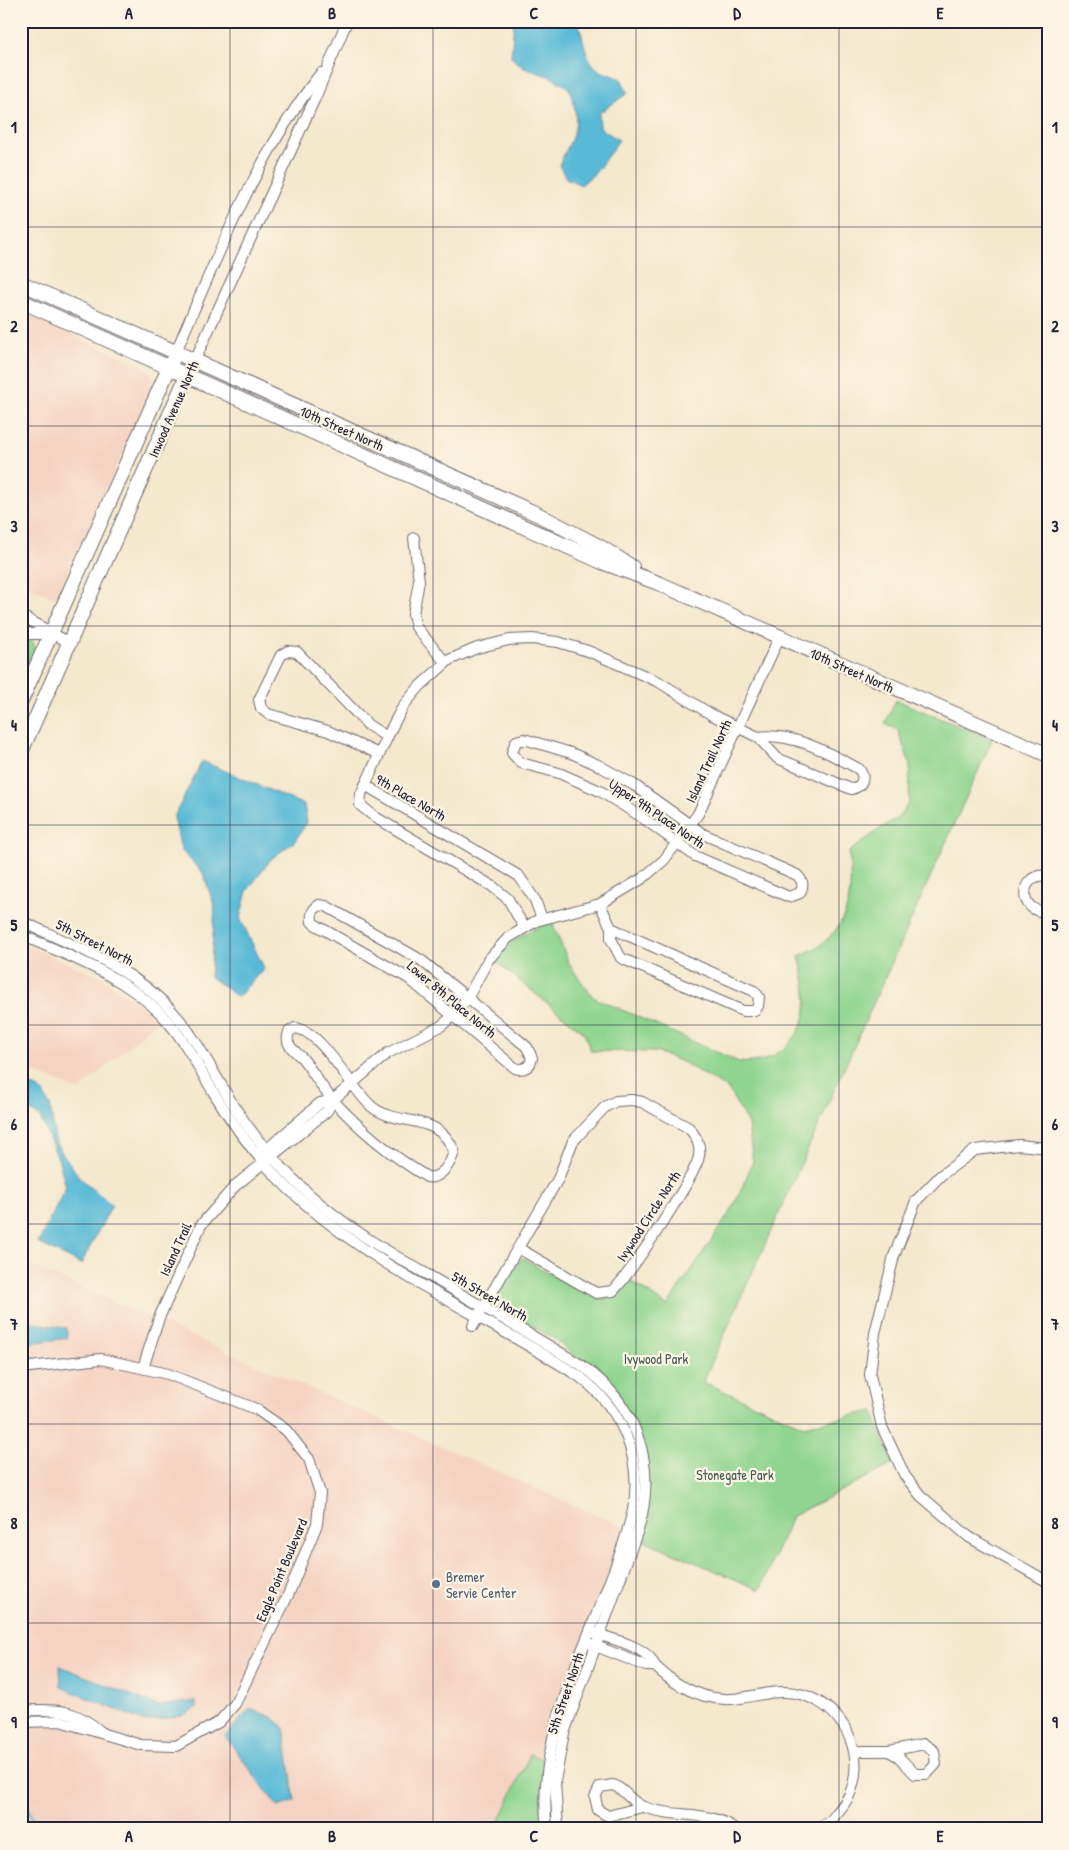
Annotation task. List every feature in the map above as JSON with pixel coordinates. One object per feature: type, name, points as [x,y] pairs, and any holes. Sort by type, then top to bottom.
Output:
[{"type":"main road","name":"10th Street North","points":[[21,284],[537,514],[602,548],[658,583]]},
{"type":"main road","name":"10th Street North","points":[[21,301],[602,562],[658,583],[1048,755]]},
{"type":"main road","name":"Inwood Avenue North","points":[[21,701],[175,354]]},
{"type":"main road","name":"Inwood Avenue North","points":[[21,752],[194,362]]},
{"type":"street","name":"Inwood Avenue North","points":[[194,362],[316,96],[347,21]]},
{"type":"street","name":"Inwood Avenue North","points":[[175,354],[258,174],[306,91],[327,66]]},
{"type":"street","points":[[414,538],[418,573],[413,614],[416,627],[445,662]]},
{"type":"street","points":[[21,616],[37,623],[50,634],[70,642]]},
{"type":"street","points":[[21,630],[31,634],[50,634]]},
{"type":"street","name":"Island Trail North","points":[[267,1156],[320,1103],[333,1100],[388,1054],[441,1026],[453,1016],[468,997],[488,960],[508,938],[524,927],[542,919],[600,904],[648,874],[677,844],[703,806],[779,638]]},
{"type":"street","points":[[365,785],[404,705],[445,662],[477,648],[509,640],[532,639],[558,642],[588,651],[659,682],[738,728],[758,737],[777,758],[846,787],[856,788],[862,782],[863,777],[859,769],[793,740],[775,735],[758,737]]},
{"type":"street","points":[[379,754],[328,731],[268,714],[261,708],[260,700],[281,655],[288,651],[297,652],[368,725],[387,737]]},
{"type":"street","name":"Upper 9th Place North","points":[[524,739],[571,753],[596,764],[634,785],[690,825],[703,834],[797,875],[802,880],[803,887],[800,893],[790,897],[695,856],[640,816],[600,791],[559,773],[521,763],[512,753],[512,747],[516,741],[524,739]]},
{"type":"street","name":"9th Place North","points":[[524,927],[508,899],[492,886],[365,810],[360,800],[365,785],[519,876],[535,900],[542,919]]},
{"type":"street","points":[[1048,876],[1033,878],[1025,892],[1025,898],[1032,908],[1037,911],[1048,911]]},
{"type":"street","points":[[600,904],[611,928],[611,939],[617,954],[626,960],[743,1012],[754,1011],[758,1006],[758,997],[754,991],[611,928]]},
{"type":"street","name":"Lower 8th Place North","points":[[319,905],[326,906],[405,950],[468,997],[531,1052],[532,1062],[529,1066],[515,1068],[402,974],[316,925],[312,922],[313,910],[319,905]]},
{"type":"street","name":"5th Street North","points":[[21,921],[113,965],[156,995],[191,1034],[234,1107],[300,1200],[339,1232],[379,1258],[481,1312],[590,1384],[614,1412],[629,1440],[636,1482],[633,1510],[595,1633],[558,1720],[550,1748],[545,1788],[547,1829]]},
{"type":"street","name":"5th Street North","points":[[21,935],[108,973],[135,991],[156,1009],[184,1043],[225,1111],[267,1156]]},
{"type":"street","points":[[295,1028],[302,1028],[313,1036],[351,1085],[376,1110],[435,1128],[451,1145],[454,1151],[441,1174],[432,1178],[427,1177],[380,1144],[333,1100],[302,1059],[289,1047],[286,1039],[289,1032],[295,1028]]},
{"type":"street","name":"Ivywood Circle North","points":[[473,1326],[518,1248],[558,1180],[573,1141],[605,1107],[616,1101],[632,1100],[642,1102],[689,1128],[694,1135],[698,1142],[700,1155],[690,1179],[613,1291],[596,1293],[518,1248]]},
{"type":"street","points":[[1048,1148],[1019,1145],[976,1150],[940,1176],[916,1201],[894,1256],[874,1333],[870,1375],[882,1427],[905,1476],[930,1505],[969,1537],[1048,1582]]},
{"type":"street","name":"Island Trail","points":[[143,1368],[159,1318],[201,1224],[235,1186],[267,1156]]},
{"type":"street","name":"Eagle Point Boulevard","points":[[21,1368],[101,1359],[168,1374],[256,1409],[286,1430],[311,1462],[320,1492],[317,1524],[282,1609],[235,1704],[219,1722],[176,1746],[141,1745],[60,1721],[21,1722]]},
{"type":"street","points":[[595,1633],[641,1652],[650,1658],[654,1666],[681,1686],[710,1697],[738,1700],[785,1692],[810,1697],[827,1707],[839,1719],[851,1737],[855,1750],[856,1773],[851,1792],[844,1806],[827,1826],[815,1829]]},
{"type":"street","points":[[591,1644],[646,1666],[654,1666]]},
{"type":"street","name":"5th Street North","points":[[558,1829],[555,1794],[560,1749],[591,1644]]},
{"type":"street","name":"Eagle Point Boulevard","points":[[21,1711],[57,1710],[74,1714],[87,1719],[102,1732]]},
{"type":"street","points":[[855,1750],[889,1751]]},
{"type":"street","points":[[642,1807],[669,1813],[710,1816],[735,1829]]},
{"type":"shaded area","points":[[21,311],[145,367],[151,373],[153,380],[148,397],[57,599],[21,583]]},
{"type":"shaded area","points":[[21,943],[104,979],[160,1018],[79,1091],[21,1066]]},
{"type":"shaded area","points":[[21,1261],[624,1527],[549,1736],[544,1760],[530,1754],[496,1829],[21,1829]]},
{"type":"green space","points":[[21,635],[33,642],[36,649],[21,683]]},
{"type":"green space","name":"Ivywood Park","points":[[896,700],[992,740],[703,1382],[804,1426],[873,1411],[893,1464],[792,1516],[760,1590],[639,1538],[647,1455],[615,1389],[553,1338],[494,1303],[508,1275],[522,1258],[576,1289],[598,1298],[606,1299],[613,1297],[628,1279],[667,1306],[733,1208],[753,1162],[748,1124],[728,1089],[684,1063],[657,1052],[591,1051],[584,1033],[494,960],[520,937],[552,922],[570,966],[593,997],[739,1062],[751,1062],[773,1056],[791,1041],[803,1021],[806,1009],[806,989],[799,956],[823,943],[833,934],[845,913],[850,889],[849,852],[898,818],[909,803],[910,764],[898,730],[885,724]]},
{"type":"green space","points":[[530,1754],[544,1760],[542,1784],[543,1829],[496,1829]]},
{"type":"water","points":[[514,21],[578,21],[585,48],[594,66],[604,73],[621,79],[628,93],[599,113],[600,128],[619,140],[596,172],[581,185],[566,178],[559,165],[575,128],[575,111],[569,88],[551,77],[524,68],[511,57]]},
{"type":"water","points":[[21,405],[29,428],[21,462]]},
{"type":"water","points":[[202,761],[304,805],[307,822],[295,841],[271,859],[247,891],[240,918],[264,968],[238,997],[210,977],[215,908],[203,873],[181,850],[174,817]]},
{"type":"water","points":[[21,1081],[41,1090],[50,1105],[56,1144],[80,1178],[112,1205],[81,1264],[38,1243],[66,1187],[59,1161],[40,1117],[21,1105]]},
{"type":"water","points":[[21,1321],[66,1328],[68,1338],[21,1344]]},
{"type":"water","points":[[60,1666],[158,1706],[195,1701],[197,1707],[182,1716],[145,1722],[61,1687]]},
{"type":"water","points":[[250,1709],[272,1717],[284,1727],[295,1801],[278,1807],[225,1736]]},
{"type":"waterway","points":[[21,1754],[27,1802],[35,1829]]},
{"type":"place","name":"Bremer Servie Center","points":[[436,1584]]},
{"type":"park label","name":"Stonegate Park","points":[[735,1474]]}]
